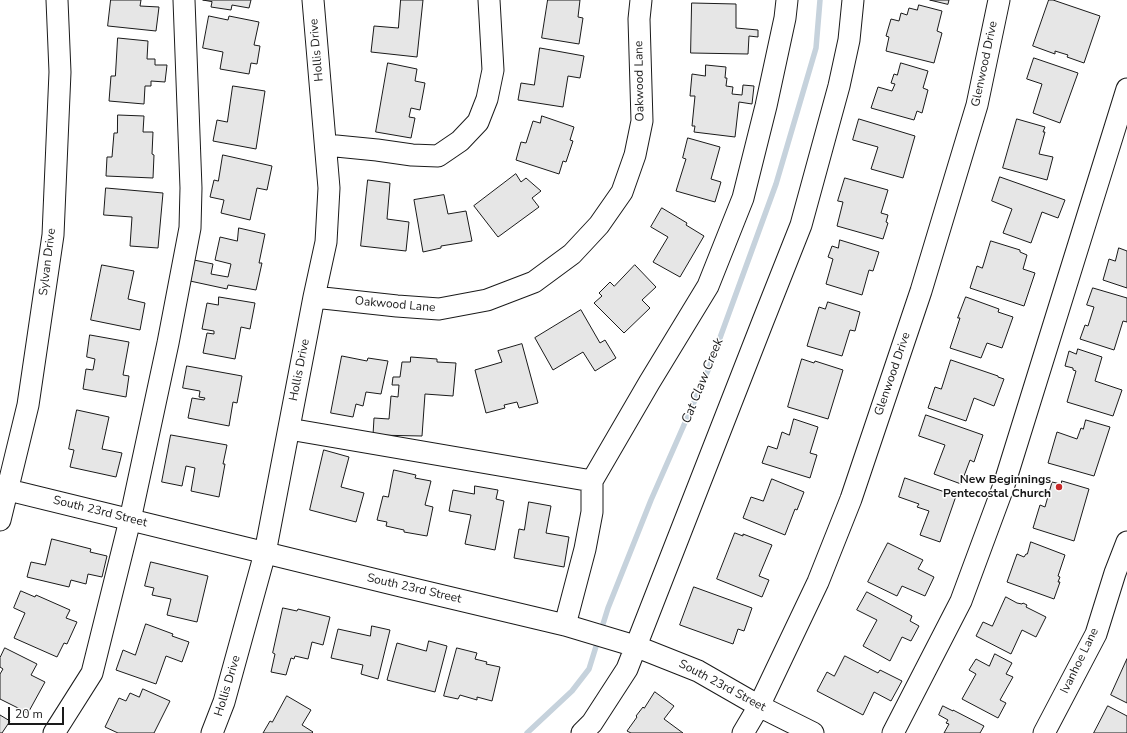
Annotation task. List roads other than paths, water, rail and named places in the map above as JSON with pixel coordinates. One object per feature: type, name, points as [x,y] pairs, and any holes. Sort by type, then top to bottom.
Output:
[{"type":"street","name":"Sylvan Drive","points":[[0,520],[4,489],[28,405],[53,235],[60,72],[57,0]]},
{"type":"street","points":[[54,733],[92,673],[130,520],[168,343],[190,228],[191,188],[184,0]]},
{"type":"street","name":"Hollis Drive","points":[[212,733],[224,702],[265,553],[326,242],[329,188],[313,0]]},
{"type":"street","points":[[326,145],[412,155],[438,156],[460,141],[478,122],[487,99],[493,70],[489,0]]},
{"type":"street","name":"Oakwood Lane","points":[[314,297],[439,309],[487,300],[534,282],[572,254],[599,225],[622,192],[635,154],[642,121],[639,19],[641,0]]},
{"type":"street","points":[[565,625],[585,549],[592,512],[592,482],[649,383],[708,286],[743,198],[766,106],[785,18],[787,0]]},
{"type":"street","points":[[582,733],[592,723],[627,668],[802,225],[839,86],[849,40],[853,0]]},
{"type":"street","name":"Glenwood Drive","points":[[743,733],[759,706],[818,582],[856,484],[921,291],[977,105],[999,0]]},
{"type":"street","points":[[893,733],[961,601],[1004,485],[1127,90]]},
{"type":"street","points":[[289,429],[592,482]]},
{"type":"street","name":"South 23rd Street","points":[[4,489],[565,625],[635,646],[698,671],[759,706],[813,733]]},
{"type":"street","name":"Ivanhoe Lane","points":[[1044,733],[1096,634],[1115,573],[1127,542]]},
{"type":"waterway","name":"Cat Claw Creek","points":[[527,733],[572,691],[589,669],[608,608],[651,500],[709,368],[776,184],[816,48],[820,0]]},
{"type":"place","name":"New Beginnings Pentecostal Church","points":[[1059,487]]}]
